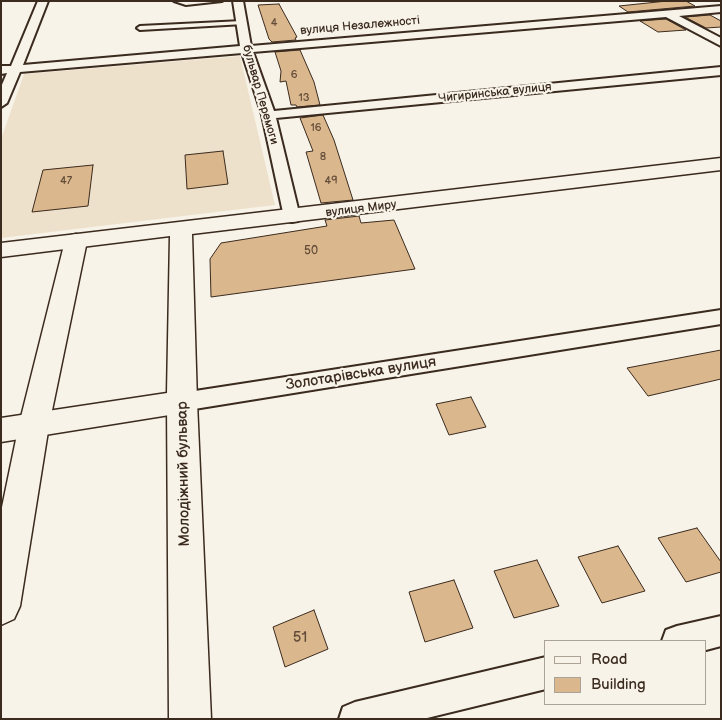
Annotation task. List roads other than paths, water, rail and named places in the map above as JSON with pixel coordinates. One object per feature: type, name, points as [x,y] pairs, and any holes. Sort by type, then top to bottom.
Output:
[{"type":"main road","name":"вулиця Миру","points":[[1,250],[181,228],[292,217],[721,164]]},
{"type":"main road","name":"Молодіжний бульвар","points":[[181,228],[182,402],[190,719]]},
{"type":"main road","points":[[1,606],[34,425],[76,241]]},
{"type":"main road","name":"Золотарівська вулиця","points":[[1,430],[182,402]]},
{"type":"street","points":[[1,103],[44,1]]},
{"type":"street","name":"бульвар Перемоги","points":[[238,1],[246,49],[269,115],[292,217]]},
{"type":"street","points":[[655,5],[721,43]]},
{"type":"street","name":"вулиця Незалежності","points":[[1,70],[721,9]]},
{"type":"street","name":"Чигиринська вулиця","points":[[269,115],[721,72]]},
{"type":"street","name":"Золотарівська вулиця","points":[[182,402],[721,317]]},
{"type":"street","points":[[681,640],[721,631]]},
{"type":"street","points":[[355,719],[544,673]]},
{"type":"lane","points":[[176,1],[186,3],[220,1]]},
{"type":"lane","points":[[140,28],[242,23]]}]
